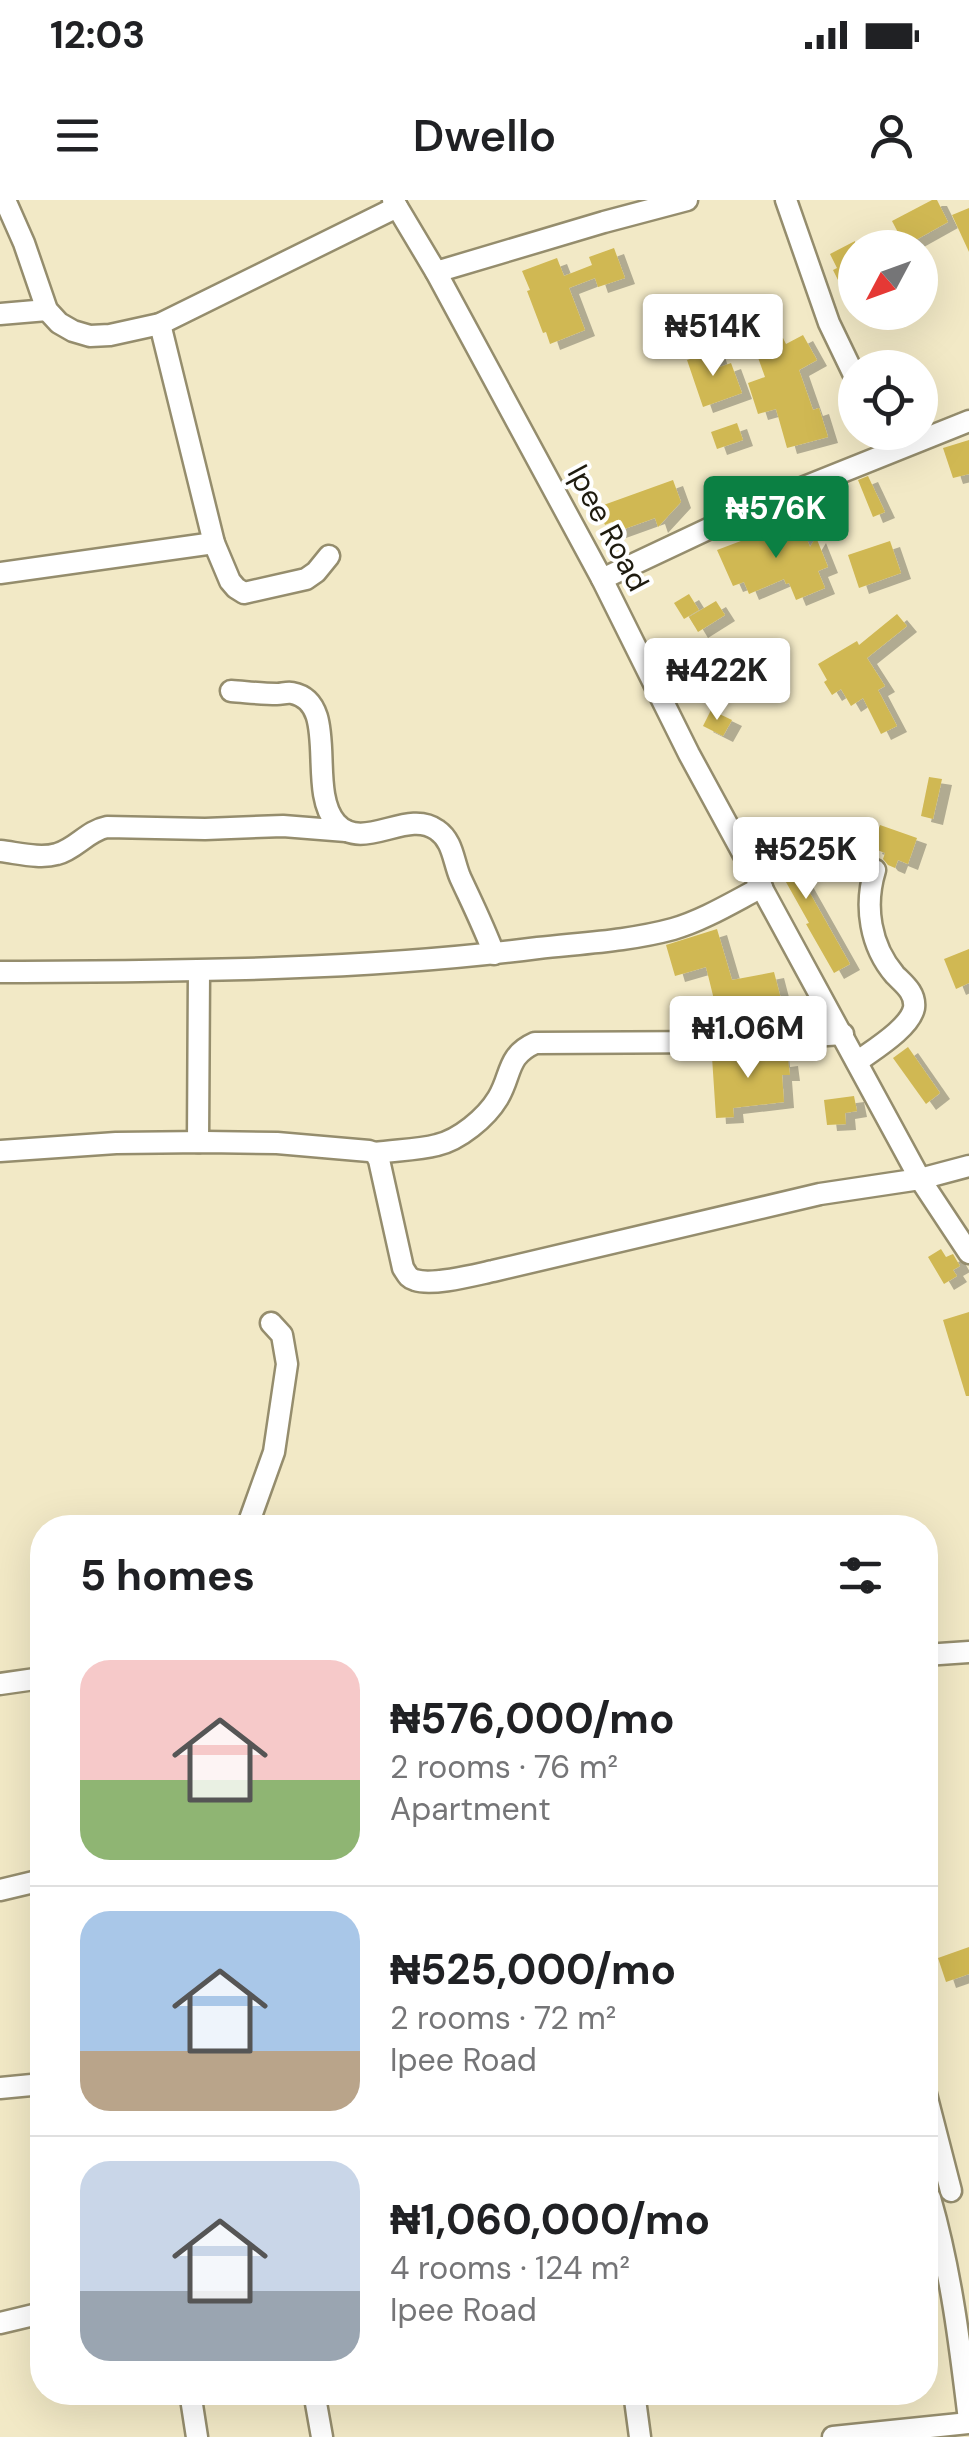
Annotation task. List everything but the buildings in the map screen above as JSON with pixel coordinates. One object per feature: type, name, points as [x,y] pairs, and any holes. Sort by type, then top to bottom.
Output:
[{"type":"street","points":[[5,200],[48,310],[73,332],[90,336],[160,324],[395,203]]},
{"type":"street","points":[[436,272],[687,200]]},
{"type":"street","points":[[786,200],[842,350]]},
{"type":"street","name":"Ipee Road","points":[[395,203],[602,579],[689,754],[920,1179],[969,1253]]},
{"type":"street","points":[[0,314],[48,310]]},
{"type":"street","points":[[160,324],[214,543],[230,580],[244,593],[306,579],[329,556]]},
{"type":"street","points":[[938,429],[969,421]]},
{"type":"street","points":[[602,579],[873,450]]},
{"type":"street","points":[[0,573],[214,543]]},
{"type":"street","points":[[231,691],[292,693],[307,700],[320,722],[321,783],[326,803],[336,823],[346,831]]},
{"type":"street","points":[[0,851],[61,853],[94,829],[106,826],[282,826],[359,833],[421,822],[447,838],[494,954]]},
{"type":"street","points":[[857,1062],[896,1032],[914,1005],[913,996],[887,962],[870,924],[868,904],[875,870]]},
{"type":"street","points":[[0,972],[198,971],[494,954],[674,928],[762,887]]},
{"type":"street","points":[[198,971],[198,1142]]},
{"type":"street","points":[[0,1152],[116,1143],[276,1143],[375,1153],[434,1146],[449,1141],[478,1120],[498,1098],[513,1060],[522,1049],[535,1043],[722,1042],[843,1034]]},
{"type":"street","points":[[375,1153],[403,1268],[416,1281],[479,1274],[820,1194],[920,1179],[969,1166]]},
{"type":"street","points":[[251,1515],[274,1452],[288,1364],[282,1335],[272,1323]]},
{"type":"street","points":[[938,1654],[969,1652]]},
{"type":"street","points":[[0,1684],[30,1680]]},
{"type":"street","points":[[0,1890],[30,1883]]},
{"type":"street","points":[[0,2088],[30,2085]]},
{"type":"street","points":[[833,2437],[969,2421],[963,2330],[942,2237],[944,2194],[938,2161]]},
{"type":"street","points":[[0,2323],[30,2317]]},
{"type":"street","points":[[192,2405],[198,2437]]},
{"type":"street","points":[[316,2405],[322,2437]]},
{"type":"street","points":[[636,2405],[640,2437]]}]
